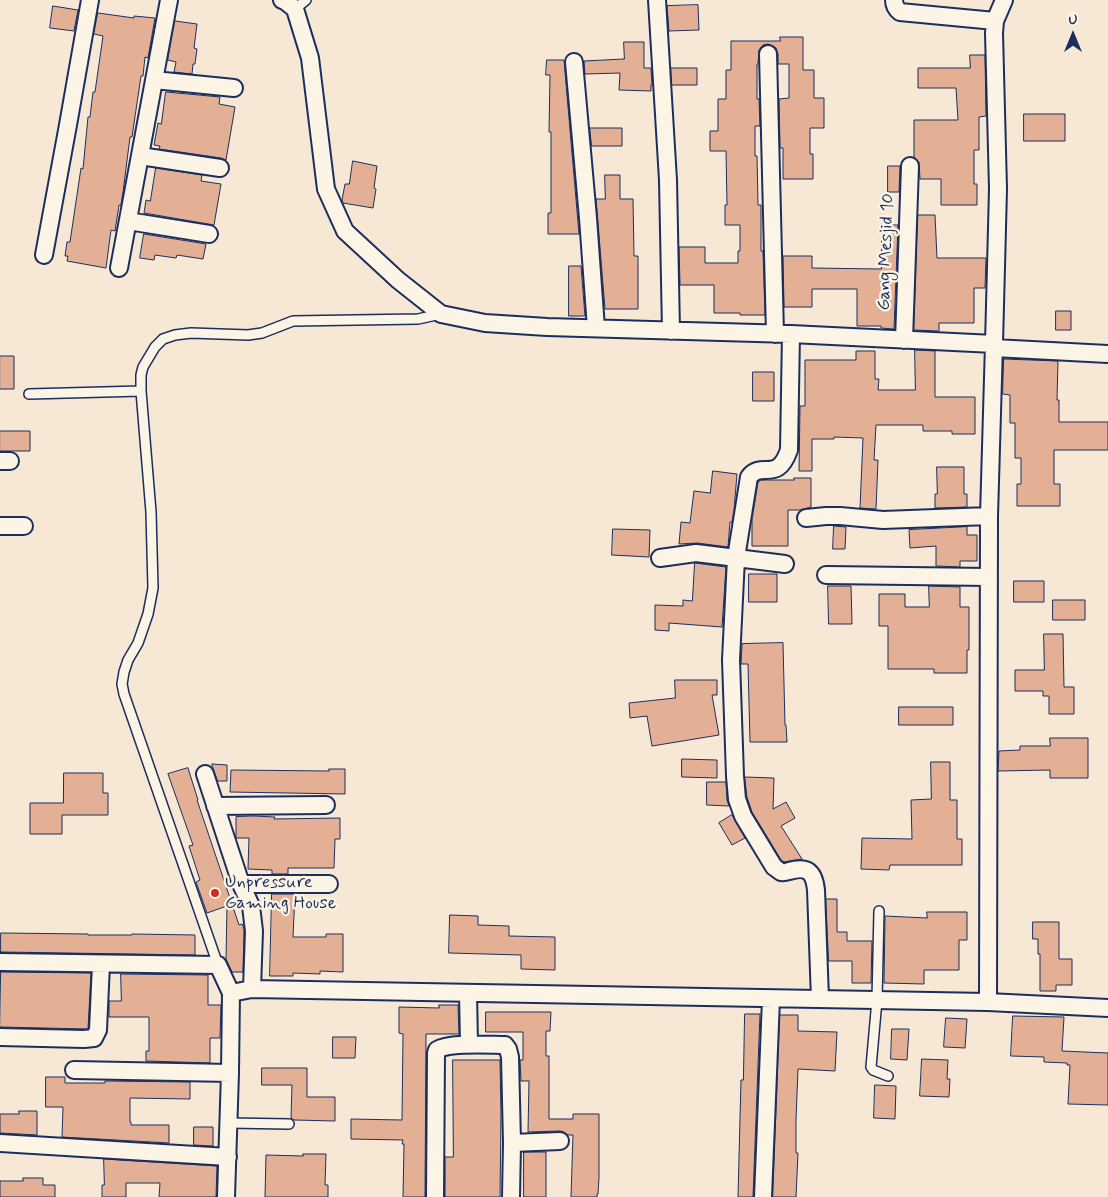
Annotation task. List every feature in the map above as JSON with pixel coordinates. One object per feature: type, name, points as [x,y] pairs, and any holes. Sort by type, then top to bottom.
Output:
[{"type":"street","points":[[44,255],[90,0]]},
{"type":"street","points":[[119,268],[169,0]]},
{"type":"street","points":[[657,0],[668,180],[671,331]]},
{"type":"street","points":[[894,0],[896,9],[900,12],[995,21]]},
{"type":"street","points":[[988,1002],[989,516],[998,189],[994,33],[995,21],[1004,0]]},
{"type":"street","points":[[294,3],[310,58],[326,188],[345,231],[398,280],[441,314],[485,323],[791,334],[1108,354]]},
{"type":"street","points":[[768,54],[775,334]]},
{"type":"street","points":[[574,62],[596,328]]},
{"type":"street","points":[[154,80],[234,88]]},
{"type":"street","points":[[140,156],[220,168]]},
{"type":"street","name":"Gang Mesjid 10","points":[[904,340],[910,166]]},
{"type":"street","points":[[128,221],[209,234]]},
{"type":"street","points":[[791,334],[789,450],[786,461],[782,465],[769,471],[760,470],[753,472],[749,477],[736,558],[732,660],[735,776],[737,798],[744,816],[774,867],[780,872],[802,868],[808,870],[814,879],[820,999]]},
{"type":"street","points":[[806,518],[840,516],[890,520],[989,516]]},
{"type":"street","points":[[0,526],[24,526]]},
{"type":"street","points":[[660,558],[696,553],[785,564]]},
{"type":"street","points":[[826,575],[989,577]]},
{"type":"street","points":[[205,774],[241,884],[251,906],[254,931],[252,989]]},
{"type":"street","points":[[215,806],[326,805]]},
{"type":"street","points":[[241,884],[328,884]]},
{"type":"street","points":[[0,962],[218,965],[232,993],[226,1197]]},
{"type":"street","points":[[0,1037],[94,1038],[98,1030],[101,964]]},
{"type":"street","points":[[232,993],[252,989],[988,1002],[1108,1008]]},
{"type":"street","points":[[468,993],[468,1044]]},
{"type":"street","points":[[763,1197],[771,999]]},
{"type":"street","points":[[435,1197],[436,1053],[442,1047],[468,1044],[505,1045],[508,1048],[510,1057],[512,1143],[511,1197]]},
{"type":"street","points":[[74,1070],[230,1073]]},
{"type":"street","points":[[512,1143],[560,1141]]},
{"type":"street","points":[[0,1143],[228,1157]]},
{"type":"lane","points":[[218,965],[122,684],[128,660],[138,643],[148,614],[153,588],[151,512],[141,391],[143,367],[163,339],[175,334],[191,332],[262,333],[294,321],[418,319],[441,314]]},
{"type":"lane","points":[[29,394],[141,391]]},
{"type":"lane","points":[[879,911],[877,1000],[871,1067],[878,1073],[888,1076]]},
{"type":"lane","points":[[229,1123],[289,1124]]},
{"type":"building","points":[[698,5],[699,30],[669,31],[667,6]]},
{"type":"building","points":[[53,6],[78,10],[74,31],[50,28]]},
{"type":"building","points":[[98,13],[134,18],[134,16],[155,18],[148,58],[145,57],[143,76],[141,76],[132,137],[130,137],[121,205],[119,205],[115,231],[111,230],[106,268],[67,261],[68,256],[65,256],[67,242],[70,242],[81,168],[83,169],[88,117],[90,117],[93,92],[95,92],[103,36],[94,34]]},
{"type":"building","points":[[175,21],[197,24],[194,48],[197,49],[192,74],[174,72],[176,62],[168,60]]},
{"type":"building","points":[[780,37],[803,37],[803,70],[814,70],[814,98],[824,98],[824,128],[810,128],[810,154],[813,154],[813,179],[783,179],[783,148],[780,148],[779,99],[789,98],[789,64],[778,64],[776,48],[768,44],[763,45],[759,50],[757,64],[757,99],[759,99],[760,126],[755,126],[755,156],[757,156],[758,205],[761,205],[761,251],[763,251],[765,315],[714,313],[714,285],[680,285],[679,247],[705,247],[705,263],[738,263],[740,225],[725,225],[725,205],[727,205],[726,151],[710,151],[710,131],[718,131],[718,99],[726,99],[726,70],[731,70],[731,41],[780,41]]},
{"type":"building","points":[[624,42],[644,42],[644,68],[651,68],[651,91],[619,90],[620,73],[585,74],[584,61],[624,59]]},
{"type":"building","points":[[970,55],[985,55],[986,116],[979,117],[979,150],[974,150],[974,184],[977,184],[977,205],[941,205],[941,179],[920,179],[919,162],[914,157],[914,120],[958,120],[956,88],[918,88],[918,68],[970,68]]},
{"type":"building","points":[[547,60],[564,60],[579,234],[548,234],[548,213],[551,213],[551,132],[549,132],[550,75],[546,75]]},
{"type":"building","points":[[671,68],[697,68],[697,85],[672,85]]},
{"type":"building","points":[[166,92],[220,97],[219,104],[235,107],[226,160],[159,149],[160,146],[154,145],[158,123],[161,124]]},
{"type":"building","points":[[1024,114],[1065,114],[1065,141],[1024,141]]},
{"type":"building","points":[[590,128],[622,128],[622,146],[592,146]]},
{"type":"building","points":[[353,161],[377,166],[373,208],[343,203],[345,184],[349,184]]},
{"type":"building","points":[[888,166],[900,166],[899,192],[888,192]]},
{"type":"building","points":[[156,168],[202,175],[201,181],[221,184],[214,225],[144,213],[146,200],[150,201]]},
{"type":"building","points":[[605,175],[620,175],[620,199],[633,199],[634,256],[638,256],[638,309],[605,309],[596,199],[605,199]]},
{"type":"building","points":[[918,215],[935,215],[937,258],[986,258],[985,288],[974,288],[974,323],[939,323],[939,331],[914,330]]},
{"type":"building","points":[[882,225],[898,225],[894,329],[881,328],[881,326],[857,326],[857,289],[812,289],[812,307],[784,307],[783,256],[812,256],[812,268],[881,269]]},
{"type":"building","points":[[144,234],[206,244],[203,259],[177,255],[176,258],[155,255],[154,260],[140,258]]},
{"type":"building","points":[[569,266],[581,266],[585,316],[569,316]]},
{"type":"building","points":[[1056,311],[1071,311],[1071,330],[1056,330]]},
{"type":"building","points":[[915,350],[935,351],[935,397],[975,397],[975,434],[952,434],[952,431],[923,431],[923,425],[876,425],[874,460],[878,460],[876,509],[860,508],[863,438],[834,437],[834,439],[812,439],[812,471],[799,471],[800,406],[805,406],[805,360],[856,360],[856,351],[875,351],[875,379],[879,379],[878,390],[915,390]]},
{"type":"building","points":[[0,356],[14,356],[14,389],[0,389]]},
{"type":"building","points":[[1004,359],[1058,361],[1057,400],[1059,400],[1059,422],[1108,422],[1108,450],[1054,450],[1054,484],[1060,484],[1060,506],[1017,506],[1017,484],[1021,484],[1021,458],[1015,458],[1015,423],[1010,423],[1010,395],[1003,394]]},
{"type":"building","points":[[753,372],[774,372],[774,401],[753,401]]},
{"type":"building","points":[[0,431],[30,431],[30,451],[0,451]]},
{"type":"building","points":[[937,467],[964,467],[964,494],[967,494],[967,507],[935,508]]},
{"type":"building","points":[[713,471],[737,474],[728,547],[697,543],[679,544],[681,522],[690,523],[694,491],[710,493]]},
{"type":"building","points":[[794,478],[811,478],[811,507],[800,510],[788,510],[788,546],[752,546],[752,519],[758,482],[761,480],[794,480]]},
{"type":"building","points":[[834,526],[846,527],[845,549],[833,549]]},
{"type":"building","points":[[967,527],[967,535],[977,535],[977,561],[960,561],[960,567],[936,566],[936,546],[910,548],[909,530]]},
{"type":"building","points":[[613,529],[650,530],[649,557],[612,555]]},
{"type":"building","points":[[695,563],[726,567],[722,627],[669,623],[669,631],[655,630],[655,605],[683,606],[683,600],[692,601]]},
{"type":"building","points":[[749,574],[777,574],[777,602],[749,602]]},
{"type":"building","points":[[1014,581],[1044,581],[1044,602],[1014,602]]},
{"type":"building","points":[[828,586],[851,586],[852,624],[829,624]]},
{"type":"building","points":[[929,586],[960,587],[960,607],[969,607],[967,673],[934,673],[934,669],[888,669],[888,626],[879,626],[879,594],[905,594],[905,607],[929,607]]},
{"type":"building","points":[[1053,600],[1085,600],[1085,620],[1053,620]]},
{"type":"building","points":[[1044,634],[1063,634],[1064,687],[1074,687],[1074,714],[1049,714],[1049,696],[1043,696],[1043,691],[1015,691],[1015,670],[1044,670]]},
{"type":"building","points":[[783,643],[787,742],[750,742],[748,664],[741,664],[742,644]]},
{"type":"building","points":[[675,680],[717,680],[717,695],[712,695],[719,735],[652,746],[647,716],[630,718],[629,703],[675,698]]},
{"type":"building","points":[[899,707],[953,707],[953,725],[899,725]]},
{"type":"building","points":[[1050,738],[1088,738],[1088,778],[1050,778],[1050,770],[998,771],[999,751],[1020,750],[1020,746],[1050,746]]},
{"type":"building","points":[[682,759],[717,760],[717,778],[682,777]]},
{"type":"building","points":[[931,762],[950,762],[950,800],[957,800],[957,839],[962,839],[962,865],[890,865],[889,870],[861,869],[862,838],[912,839],[911,800],[931,799]]},
{"type":"building","points":[[212,764],[227,765],[227,781],[218,781]]},
{"type":"building","points":[[188,768],[239,925],[242,924],[244,929],[243,972],[232,972],[226,959],[227,906],[207,913],[196,882],[200,880],[189,846],[193,845],[168,774]]},
{"type":"building","points":[[329,769],[345,769],[345,794],[230,792],[231,770],[329,771]]},
{"type":"building","points":[[64,773],[103,773],[103,793],[108,793],[108,815],[62,815],[62,834],[30,834],[30,803],[63,803]]},
{"type":"building","points":[[745,777],[774,778],[773,809],[786,802],[795,818],[781,826],[802,859],[784,862],[781,860],[752,812],[747,797]]},
{"type":"building","points":[[707,782],[726,782],[729,806],[707,805]]},
{"type":"building","points":[[732,815],[745,838],[732,845],[719,823]]},
{"type":"building","points":[[236,817],[275,817],[274,819],[340,818],[340,839],[335,839],[334,868],[288,868],[288,874],[272,874],[272,870],[248,869],[249,838],[236,838]]},
{"type":"building","points":[[272,894],[295,894],[293,937],[326,937],[326,934],[343,934],[343,972],[320,971],[320,974],[293,973],[293,976],[270,976]]},
{"type":"building","points":[[826,899],[837,899],[837,932],[847,932],[847,941],[872,941],[871,983],[852,983],[852,961],[829,961]]},
{"type":"building","points":[[927,912],[967,912],[967,940],[959,940],[959,970],[924,970],[924,984],[884,983],[885,916],[927,918]]},
{"type":"building","points":[[450,915],[478,916],[478,925],[509,926],[509,936],[555,937],[555,970],[521,969],[521,955],[449,953]]},
{"type":"building","points":[[1033,922],[1059,922],[1059,959],[1072,959],[1072,985],[1056,985],[1056,991],[1040,991],[1040,954],[1038,954],[1038,939],[1033,939]]},
{"type":"building","points":[[1,933],[195,935],[195,955],[1,952]]},
{"type":"building","points":[[1,972],[91,973],[88,1029],[0,1027]]},
{"type":"building","points":[[121,974],[208,975],[208,1005],[221,1005],[220,1038],[210,1038],[210,1063],[146,1061],[146,1051],[149,1051],[149,1017],[109,1017],[109,1001],[121,1001]]},
{"type":"building","points":[[439,1005],[458,1005],[459,1034],[426,1034],[425,1197],[403,1197],[403,1140],[351,1139],[351,1119],[402,1120],[403,1034],[399,1033],[399,1007],[439,1008]]},
{"type":"building","points":[[486,1012],[551,1012],[550,1031],[546,1031],[546,1056],[549,1056],[549,1119],[573,1119],[573,1114],[599,1114],[599,1177],[597,1197],[571,1197],[573,1135],[560,1131],[528,1132],[529,1081],[521,1081],[520,1060],[523,1060],[523,1032],[486,1032]]},
{"type":"building","points":[[745,1014],[760,1014],[753,1197],[738,1197]]},
{"type":"building","points":[[780,1015],[798,1015],[798,1031],[837,1032],[835,1071],[798,1069],[796,1197],[773,1197]]},
{"type":"building","points":[[1013,1016],[1064,1017],[1062,1051],[1108,1053],[1108,1105],[1068,1104],[1070,1065],[1067,1065],[1067,1063],[1044,1062],[1044,1057],[1011,1056]]},
{"type":"building","points":[[946,1018],[967,1019],[965,1048],[944,1047]]},
{"type":"building","points":[[892,1029],[909,1029],[907,1060],[891,1059]]},
{"type":"building","points":[[333,1037],[356,1037],[355,1058],[333,1058]]},
{"type":"building","points":[[922,1059],[948,1060],[947,1079],[950,1079],[949,1097],[920,1096]]},
{"type":"building","points":[[453,1060],[500,1060],[500,1197],[445,1197],[445,1157],[453,1157]]},
{"type":"building","points":[[262,1068],[307,1068],[307,1097],[335,1097],[335,1121],[294,1120],[291,1118],[292,1085],[262,1085]]},
{"type":"building","points":[[46,1077],[65,1077],[65,1083],[105,1083],[105,1081],[190,1082],[190,1099],[130,1098],[131,1125],[169,1125],[169,1143],[62,1137],[63,1107],[46,1107]]},
{"type":"building","points":[[875,1085],[896,1086],[895,1119],[874,1118]]},
{"type":"building","points":[[19,1111],[37,1111],[37,1135],[0,1133],[0,1114],[19,1114]]},
{"type":"building","points":[[194,1127],[213,1127],[213,1146],[194,1145]]},
{"type":"building","points":[[524,1152],[546,1152],[546,1197],[524,1197]]},
{"type":"building","points":[[303,1154],[326,1154],[325,1185],[328,1185],[328,1197],[265,1197],[266,1155],[303,1156]]},
{"type":"building","points":[[104,1159],[217,1166],[216,1197],[159,1197],[160,1183],[126,1183],[126,1197],[102,1197]]},
{"type":"building","points":[[23,1178],[43,1178],[43,1185],[55,1185],[55,1197],[0,1197],[0,1181],[23,1181]]},
{"type":"place","name":"Unpressure Gaming House","points":[[215,893]]}]
